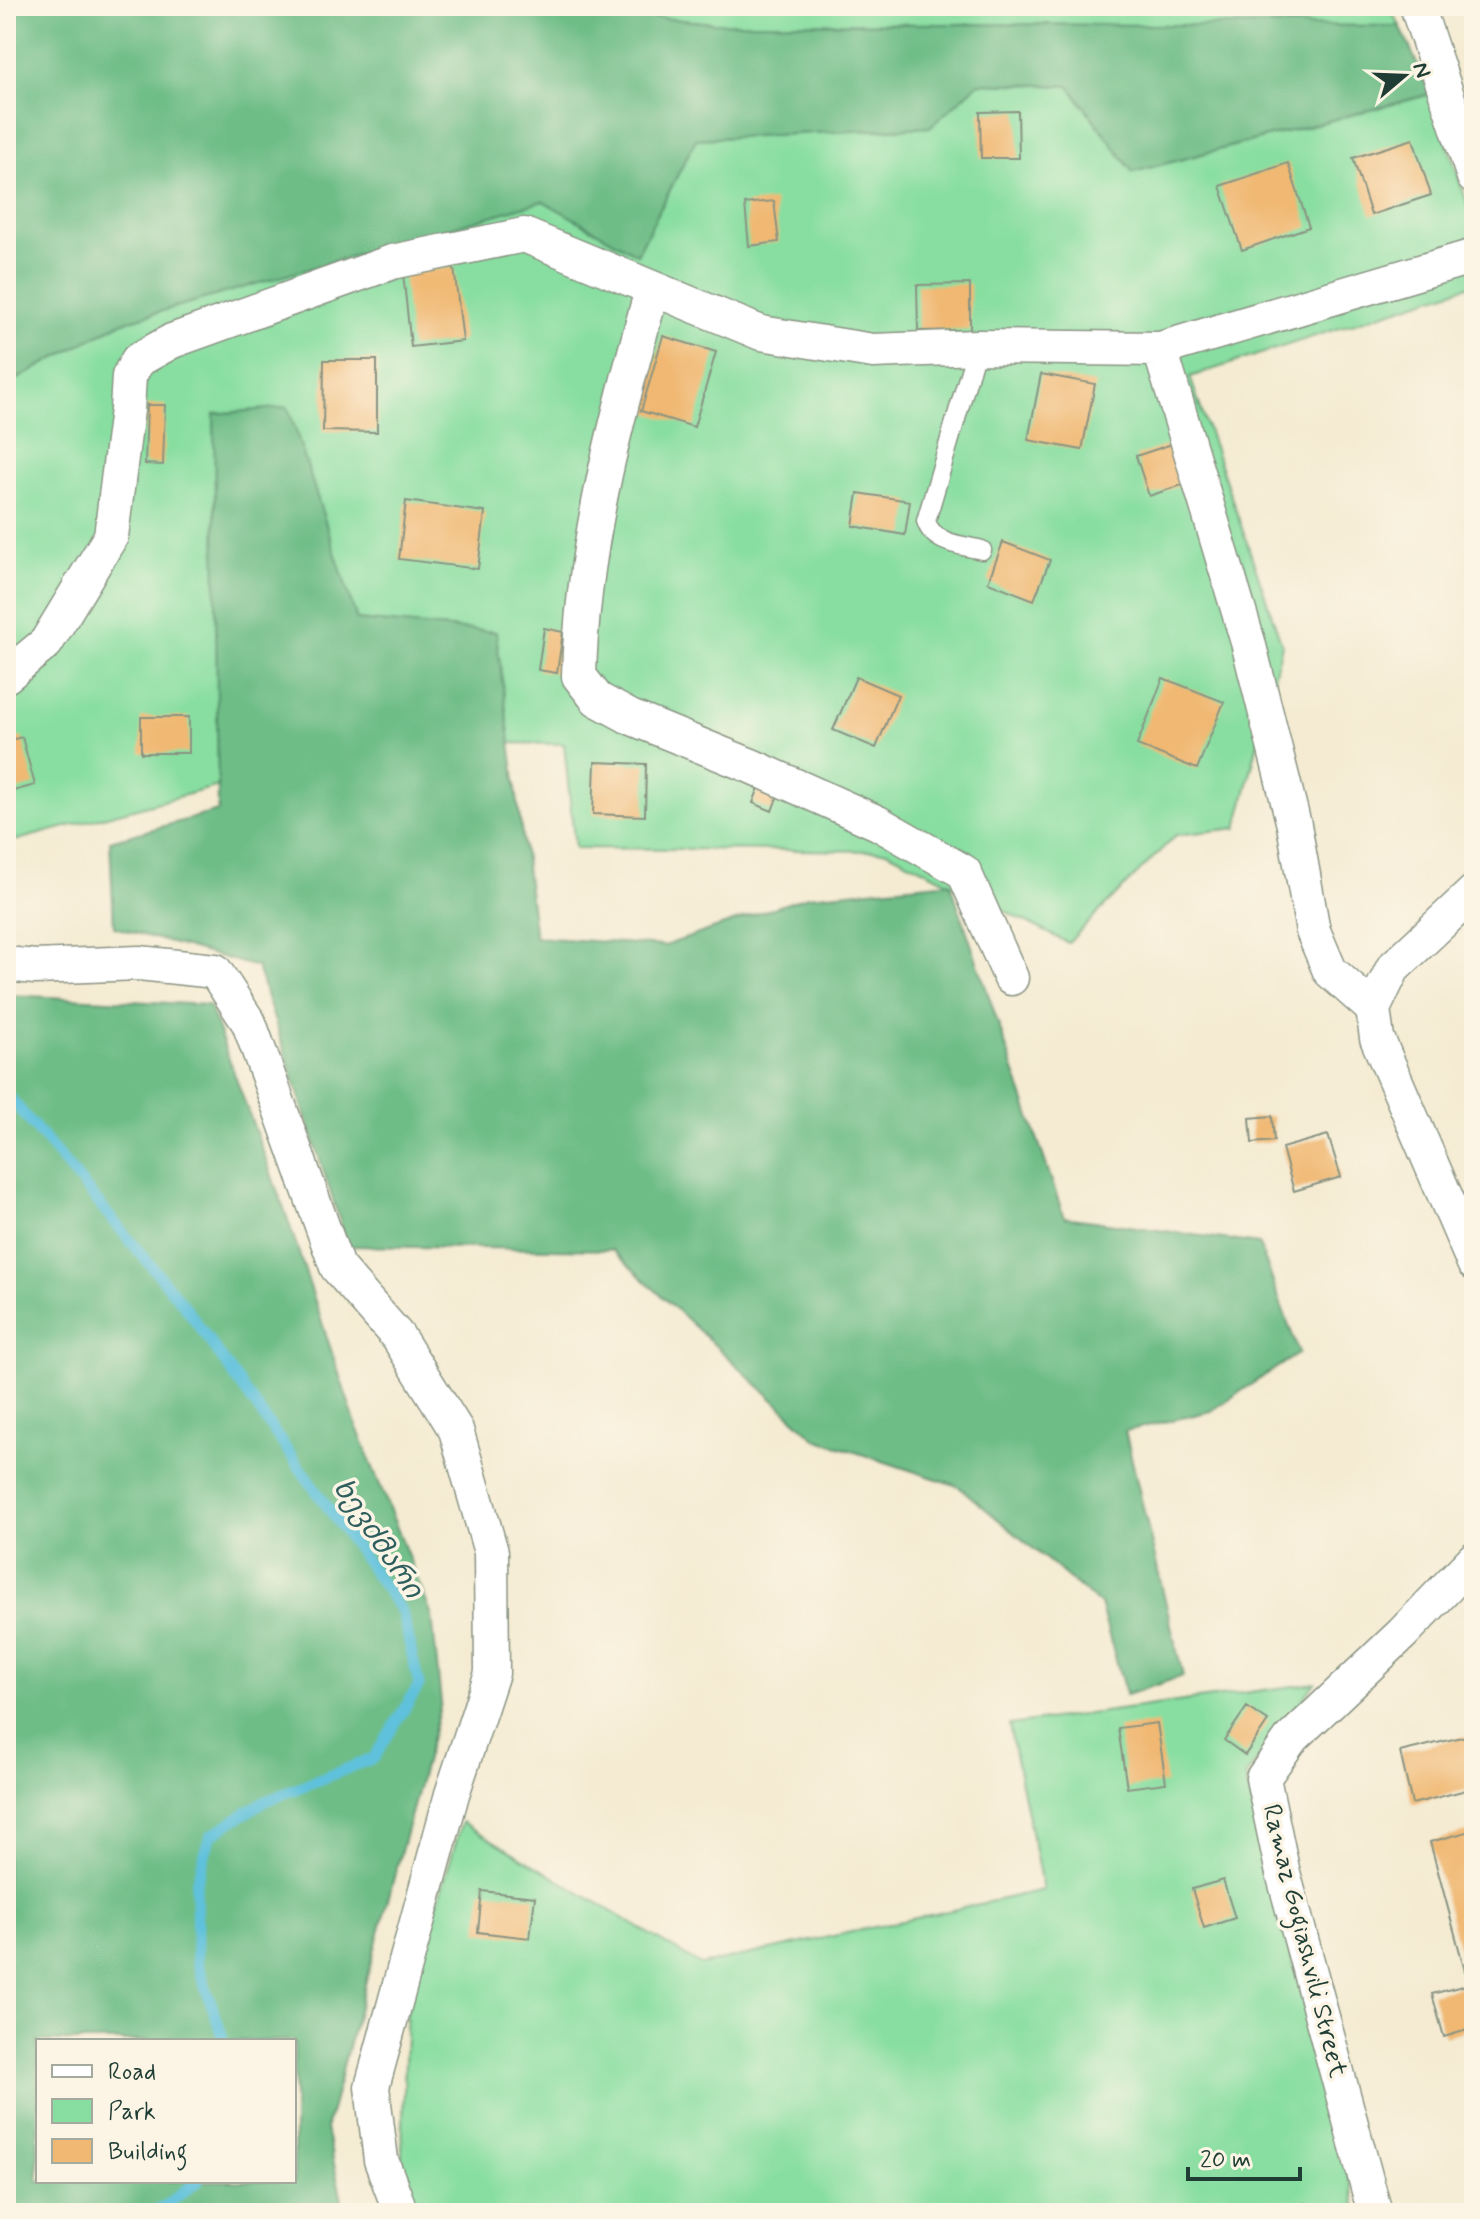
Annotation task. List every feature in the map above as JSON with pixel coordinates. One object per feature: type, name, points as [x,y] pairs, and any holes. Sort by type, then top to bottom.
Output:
[{"type":"street","points":[[1417,6],[1474,177]]},
{"type":"street","points":[[6,676],[46,643],[111,536],[129,376],[138,360],[172,341],[392,262],[524,235],[761,333],[873,351],[977,347],[1160,349],[1474,256]]},
{"type":"street","points":[[652,290],[614,426],[587,574],[579,676],[597,699],[630,717],[751,766],[878,823],[964,872],[1011,978]]},
{"type":"street","points":[[1160,349],[1248,642],[1294,825],[1313,931],[1330,971],[1373,1009]]},
{"type":"street","points":[[1474,892],[1393,968],[1373,1009],[1377,1038],[1474,1263]]},
{"type":"street","points":[[6,964],[35,967],[139,963],[215,971],[249,1023],[337,1267],[398,1337],[456,1430],[491,1552],[492,1673],[452,1794],[372,2087],[381,2160],[401,2213]]},
{"type":"street","name":"Ramaz Gogiashvili Street","points":[[1375,2213],[1282,1869],[1263,1778],[1290,1740],[1402,1634],[1474,1559]]},
{"type":"lane","points":[[977,347],[926,521],[935,537],[982,550]]},
{"type":"green space","points":[[6,6],[531,6],[714,23],[1400,26],[1431,94],[1133,172],[1069,86],[979,83],[930,127],[696,139],[637,254],[543,201],[120,323],[6,385]]},
{"type":"green space","points":[[531,6],[1389,6],[1400,26],[714,23]]},
{"type":"green space","points":[[979,83],[1069,86],[1133,172],[1431,94],[1474,224],[1474,284],[1190,377],[1282,645],[1237,828],[1176,835],[1068,943],[887,851],[575,848],[564,744],[387,741],[6,843],[6,385],[120,323],[543,201],[637,254],[696,139],[929,127]]},
{"type":"green space","points":[[288,407],[357,620],[496,632],[535,937],[664,946],[808,896],[950,882],[1064,1217],[1259,1244],[1299,1353],[1211,1411],[1125,1431],[1183,1676],[1126,1695],[1100,1604],[958,1486],[816,1439],[612,1250],[348,1246],[257,967],[114,927],[110,841],[218,811],[214,414]]},
{"type":"green space","points":[[6,995],[209,1005],[287,1217],[356,1425],[432,1616],[441,1703],[326,2129],[345,2213],[6,2213]]},
{"type":"green space","points":[[1315,1683],[1245,1777],[1358,2213],[413,2213],[401,2180],[407,2003],[462,1822],[701,1965],[1043,1890],[1009,1725]]},
{"type":"building","points":[[1018,111],[1019,158],[981,158],[980,112]]},
{"type":"building","points":[[1413,139],[1431,195],[1371,215],[1353,158]]},
{"type":"building","points":[[1288,163],[1309,227],[1242,250],[1220,186]]},
{"type":"building","points":[[774,201],[779,242],[749,246],[745,204]]},
{"type":"building","points":[[454,267],[463,341],[411,347],[403,273]]},
{"type":"building","points":[[970,284],[970,330],[918,331],[917,285]]},
{"type":"building","points":[[663,336],[716,352],[694,427],[641,411]]},
{"type":"building","points":[[324,360],[377,360],[377,432],[323,431]]},
{"type":"building","points":[[1041,374],[1095,384],[1082,450],[1028,440]]},
{"type":"building","points":[[147,405],[165,405],[163,465],[145,464]]},
{"type":"building","points":[[1178,442],[1191,482],[1149,496],[1136,456]]},
{"type":"building","points":[[858,493],[910,501],[905,535],[853,526]]},
{"type":"building","points":[[406,501],[485,512],[478,569],[399,559]]},
{"type":"building","points":[[1003,542],[1050,560],[1034,600],[988,582]]},
{"type":"building","points":[[544,628],[563,632],[557,673],[538,670]]},
{"type":"building","points":[[856,677],[898,695],[876,748],[833,730]]},
{"type":"building","points":[[1163,678],[1224,702],[1197,769],[1137,745]]},
{"type":"building","points":[[141,717],[189,717],[189,753],[141,753]]},
{"type":"building","points":[[22,737],[35,785],[6,793],[6,741]]},
{"type":"building","points":[[595,762],[646,764],[645,816],[593,814]]},
{"type":"building","points":[[762,780],[781,787],[772,811],[753,803]]},
{"type":"building","points":[[1272,1116],[1274,1141],[1252,1143],[1250,1118]]},
{"type":"building","points":[[1328,1135],[1341,1177],[1294,1191],[1282,1148]]},
{"type":"building","points":[[1247,1707],[1268,1721],[1245,1755],[1224,1740]]},
{"type":"building","points":[[1157,1723],[1166,1783],[1127,1788],[1118,1728]]},
{"type":"building","points":[[1474,1734],[1474,1788],[1412,1804],[1400,1752]]},
{"type":"building","points":[[1474,1830],[1474,1969],[1465,1971],[1430,1842]]},
{"type":"building","points":[[1223,1880],[1235,1918],[1204,1928],[1192,1889]]},
{"type":"building","points":[[482,1891],[535,1897],[530,1938],[478,1932]]},
{"type":"building","points":[[1474,1983],[1474,2028],[1444,2037],[1432,1994]]},
{"type":"building","points":[[1305,2203],[1308,2213],[1282,2213],[1281,2210]]},
{"type":"waterway","name":"ხევძმარი","points":[[6,1093],[184,1305],[402,1612],[419,1685],[374,1758],[263,1802],[211,1835],[196,1883],[197,1962],[223,2039]]},
{"type":"waterway","name":"ხევძმარი","points":[[155,2213],[195,2183]]}]
